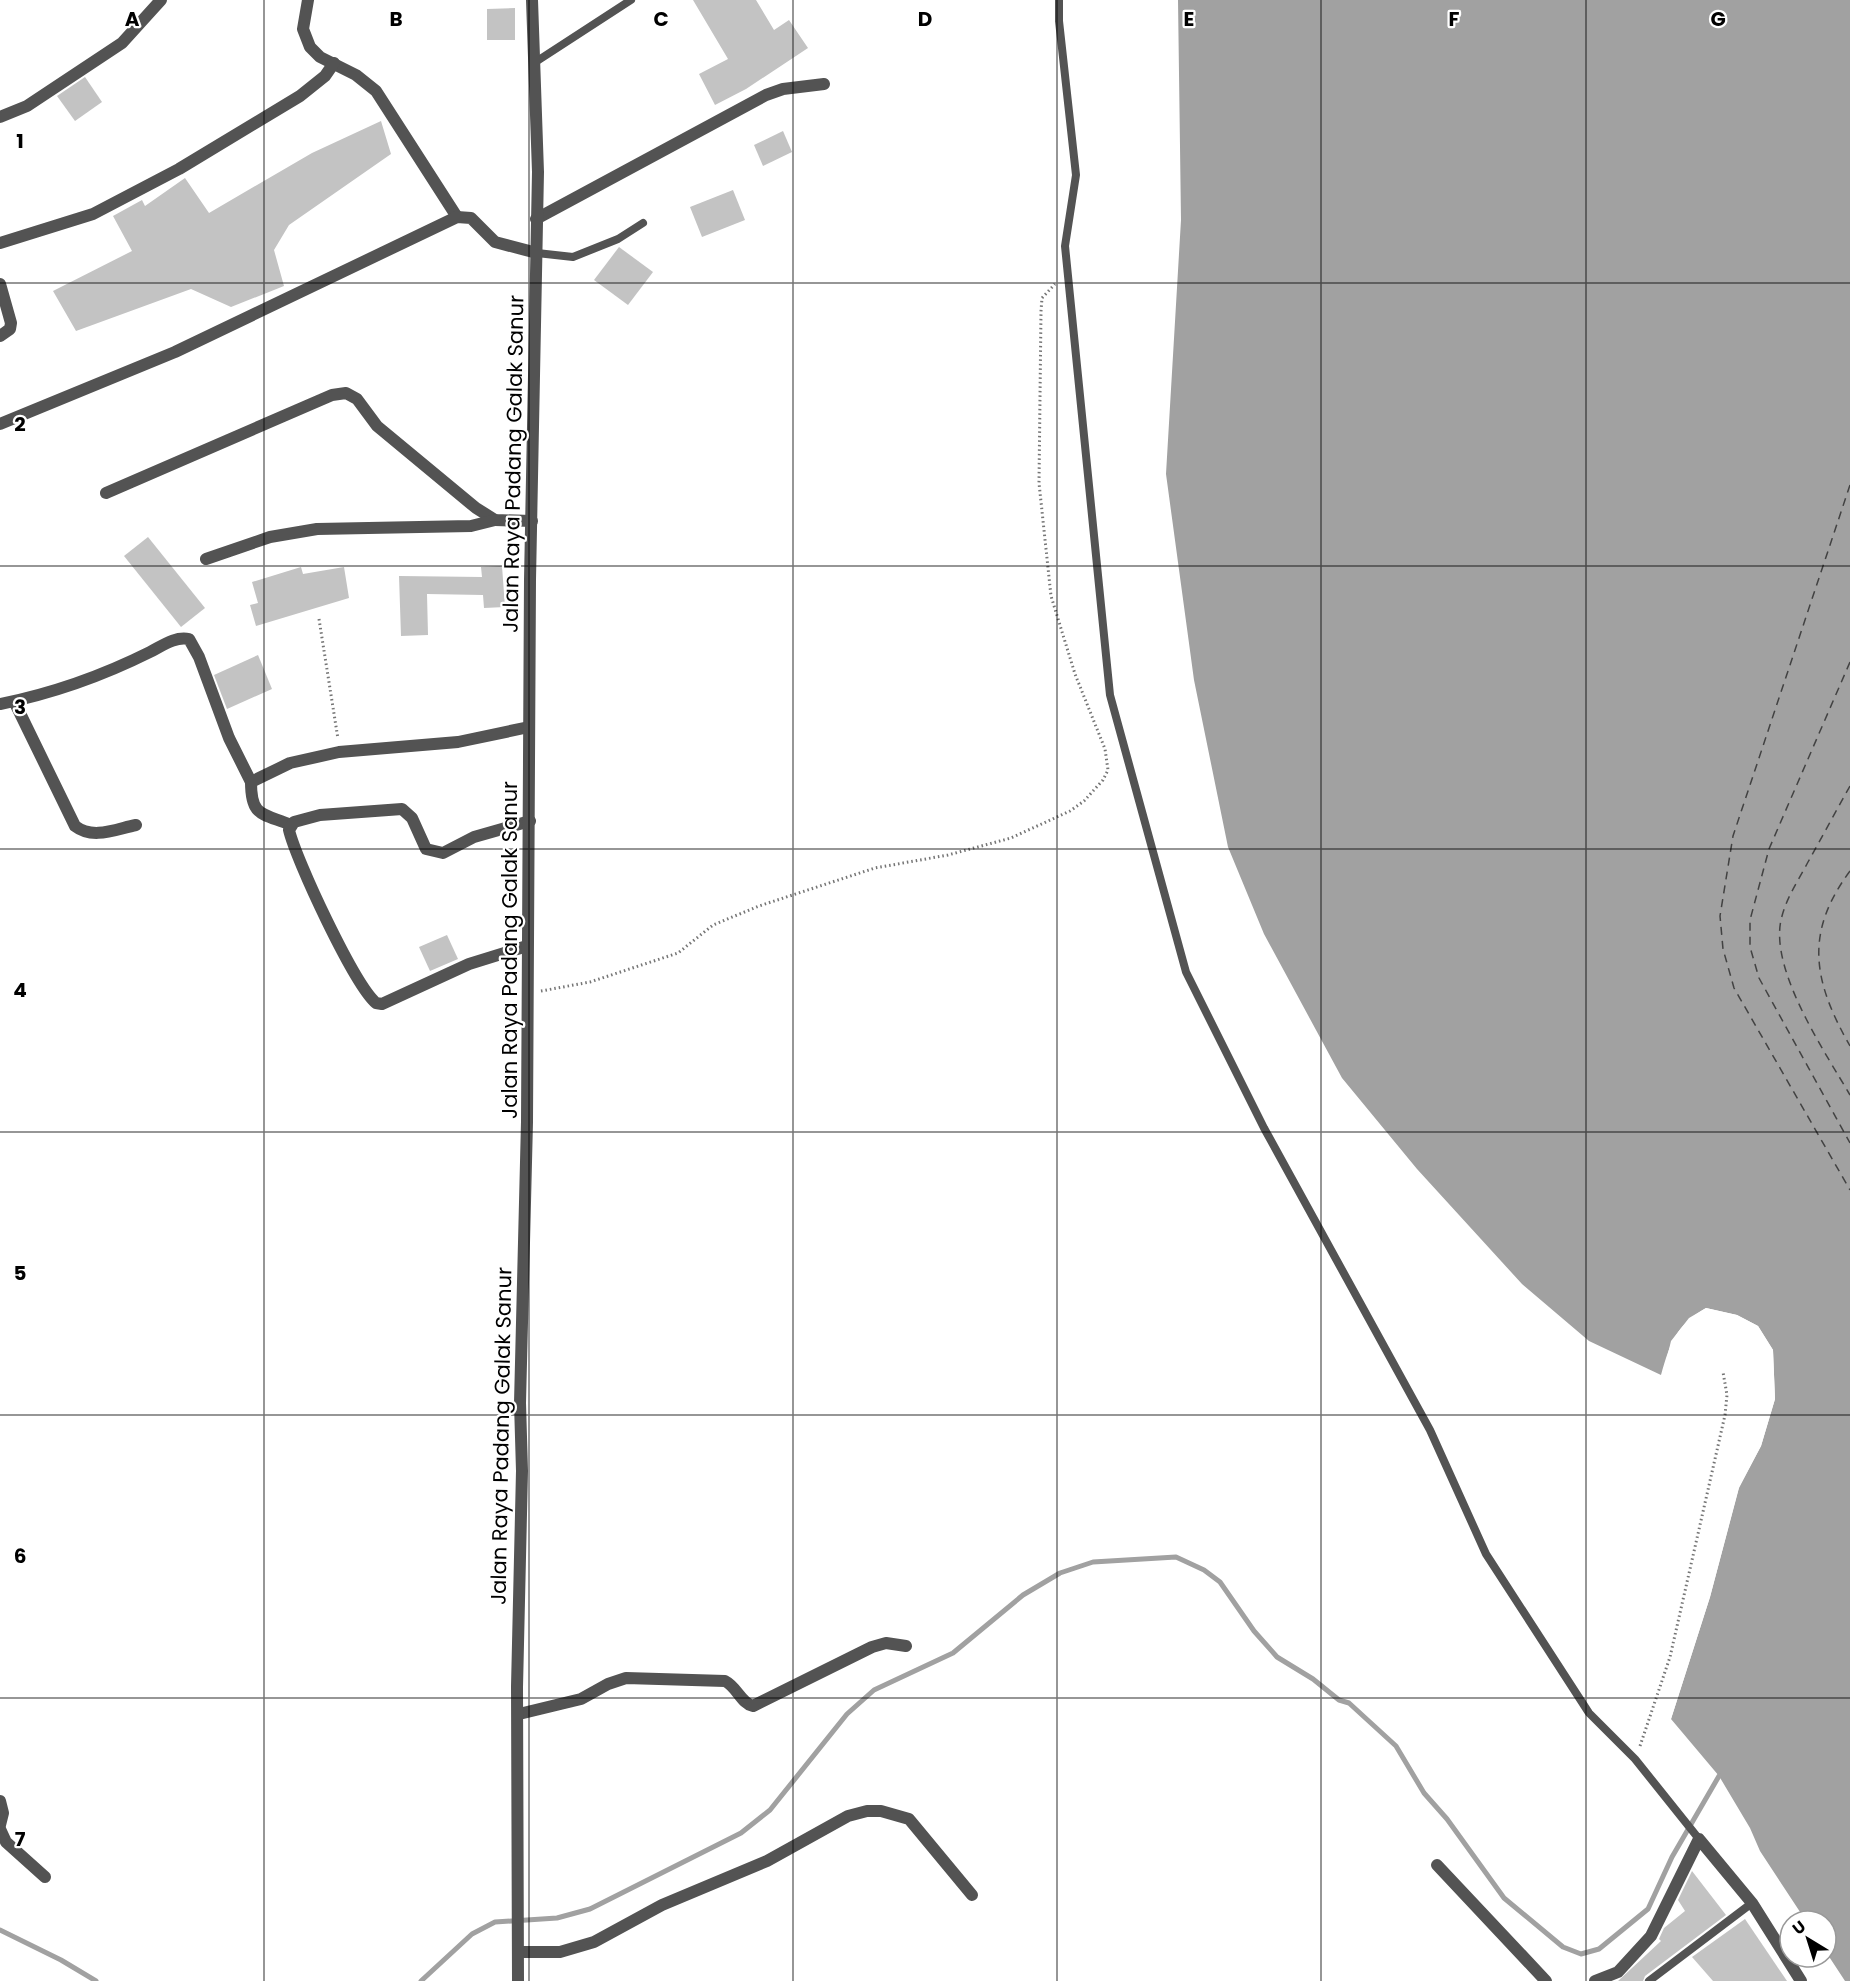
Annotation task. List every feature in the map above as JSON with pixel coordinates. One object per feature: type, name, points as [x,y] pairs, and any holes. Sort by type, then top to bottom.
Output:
[{"type":"street","points":[[0,117],[27,106],[122,43],[161,0]]},
{"type":"street","points":[[308,0],[303,29],[310,47],[320,57],[356,75],[375,91],[457,216]]},
{"type":"street","name":"Jalan Raya Padang Galak Sanur","points":[[518,1981],[522,1471],[520,1403],[537,253],[532,0]]},
{"type":"street","points":[[0,243],[93,214],[179,169],[300,96],[325,76],[334,63]]},
{"type":"street","points":[[536,219],[766,95],[783,89],[824,84]]},
{"type":"street","points":[[0,424],[175,351],[457,216],[471,218],[495,242],[537,253]]},
{"type":"street","points":[[0,284],[11,323],[10,329],[0,336]]},
{"type":"street","points":[[106,493],[332,395],[345,393],[357,399],[377,426],[433,474],[495,520]]},
{"type":"street","points":[[206,559],[270,537],[317,529],[471,526],[495,520],[532,521]]},
{"type":"street","points":[[0,704],[15,703],[137,658],[181,637],[189,639],[199,657],[229,738],[251,782],[251,801],[256,811],[291,825]]},
{"type":"street","points":[[15,703],[75,826],[84,833],[93,834],[136,825]]},
{"type":"street","points":[[251,782],[290,763],[339,752],[458,742],[529,728]]},
{"type":"street","points":[[291,825],[299,820],[320,815],[402,808],[412,818],[426,849],[443,853],[474,837],[530,821]]},
{"type":"street","points":[[291,825],[292,842],[317,899],[361,983],[376,1003],[382,1004],[469,964],[526,946]]},
{"type":"street","points":[[519,1714],[580,1699],[615,1681],[640,1677],[725,1681],[735,1688],[747,1704],[753,1706],[872,1647],[886,1643],[906,1646]]},
{"type":"street","points":[[0,1801],[3,1813],[0,1827],[6,1842],[45,1877]]},
{"type":"street","points":[[519,1952],[560,1952],[594,1942],[662,1905],[743,1873],[821,1830],[867,1810],[897,1814],[909,1820],[972,1895]]},
{"type":"street","points":[[1595,1981],[1618,1972],[1651,1936],[1696,1836],[1752,1903],[1801,1981]]},
{"type":"street","points":[[1437,1865],[1546,1981]]},
{"type":"lane","points":[[534,63],[631,0]]},
{"type":"lane","points":[[1059,0],[1059,21],[1076,175],[1065,246],[1110,695],[1186,972],[1264,1128],[1430,1430],[1486,1554],[1589,1713],[1635,1759],[1696,1836]]},
{"type":"lane","points":[[537,253],[573,257],[618,239],[643,223]]},
{"type":"lane","points":[[1649,1981],[1752,1903]]},
{"type":"path","points":[[527,994],[590,982],[678,953],[713,925],[759,906],[875,868],[948,855],[1011,838],[1070,810],[1089,796],[1103,780],[1108,770],[1105,749],[1076,674],[1051,596],[1040,483],[1042,298],[1059,281],[1068,265]]},
{"type":"path","points":[[320,619],[336,716],[339,752]]},
{"type":"path","points":[[1635,1759],[1670,1657],[1689,1576],[1725,1415],[1727,1395],[1723,1372]]},
{"type":"shaded area","points":[[1178,0],[1850,0],[1850,1981],[1845,1981],[1837,1969],[1838,1909],[1798,1909],[1760,1851],[1750,1828],[1719,1776],[1671,1719],[1710,1597],[1739,1487],[1761,1446],[1775,1399],[1773,1350],[1758,1326],[1737,1315],[1706,1308],[1681,1328],[1671,1344],[1661,1375],[1589,1341],[1522,1284],[1417,1169],[1342,1078],[1264,934],[1228,847],[1194,680],[1166,474],[1181,220]]},
{"type":"pier","points":[[1706,1308],[1737,1315],[1758,1326],[1773,1350],[1775,1399],[1761,1446],[1739,1488],[1710,1597],[1671,1719],[1669,1716],[1707,1596],[1736,1487],[1758,1445],[1772,1399],[1770,1351],[1756,1328],[1736,1318],[1707,1312],[1691,1320],[1673,1343],[1662,1378],[1671,1341],[1689,1318]]},
{"type":"building","points":[[693,0],[756,0],[774,30],[789,20],[808,48],[746,89],[715,105],[699,74],[728,59]]},
{"type":"building","points":[[515,8],[515,40],[487,40],[487,9]]},
{"type":"building","points":[[85,77],[102,102],[75,121],[57,96]]},
{"type":"building","points":[[381,121],[391,154],[289,225],[274,250],[284,286],[231,307],[191,289],[76,331],[53,291],[132,251],[113,216],[142,200],[145,206],[185,178],[209,213],[312,153]]},
{"type":"building","points":[[783,131],[792,152],[763,166],[754,145]]},
{"type":"building","points":[[733,190],[745,220],[702,237],[690,207]]},
{"type":"building","points":[[619,247],[653,272],[628,305],[594,280]]},
{"type":"building","points":[[148,537],[205,608],[181,627],[124,556]]},
{"type":"building","points":[[502,566],[505,607],[484,608],[483,595],[427,594],[428,635],[401,636],[399,576],[482,577],[481,567]]},
{"type":"building","points":[[301,567],[303,574],[344,567],[349,598],[256,626],[250,605],[258,603],[252,582]]},
{"type":"building","points":[[258,655],[272,689],[227,709],[214,675]]},
{"type":"building","points":[[447,935],[458,959],[430,971],[419,947]]},
{"type":"building","points":[[1692,1871],[1726,1915],[1645,1976],[1643,1981],[1618,1981],[1661,1941],[1659,1939],[1664,1928],[1685,1911],[1678,1900]]},
{"type":"building","points":[[1745,1919],[1787,1981],[1713,1981],[1692,1957]]},
{"type":"waterway","points":[[421,1981],[472,1934],[495,1922],[557,1918],[590,1909],[741,1833],[770,1810],[847,1714],[874,1690],[953,1653],[1023,1595],[1060,1573],[1093,1562],[1176,1557],[1204,1570],[1220,1582],[1254,1631],[1277,1657],[1313,1679],[1339,1700],[1349,1703],[1396,1746],[1424,1793],[1447,1819],[1504,1898],[1563,1947],[1581,1954],[1599,1949],[1648,1909],[1672,1857],[1719,1776]]},
{"type":"waterway","points":[[0,1930],[61,1960],[96,1981]]},
{"type":"ferry route","points":[[1850,485],[1733,836],[1720,916],[1723,949],[1734,988],[1850,1190]]},
{"type":"ferry route","points":[[1850,662],[1769,849],[1750,920],[1750,947],[1759,978],[1850,1143]]},
{"type":"ferry route","points":[[1850,786],[1789,897],[1781,920],[1780,940],[1791,986],[1802,1011],[1850,1095]]},
{"type":"ferry route","points":[[1850,871],[1825,915],[1820,936],[1819,957],[1828,1000],[1850,1046]]}]
